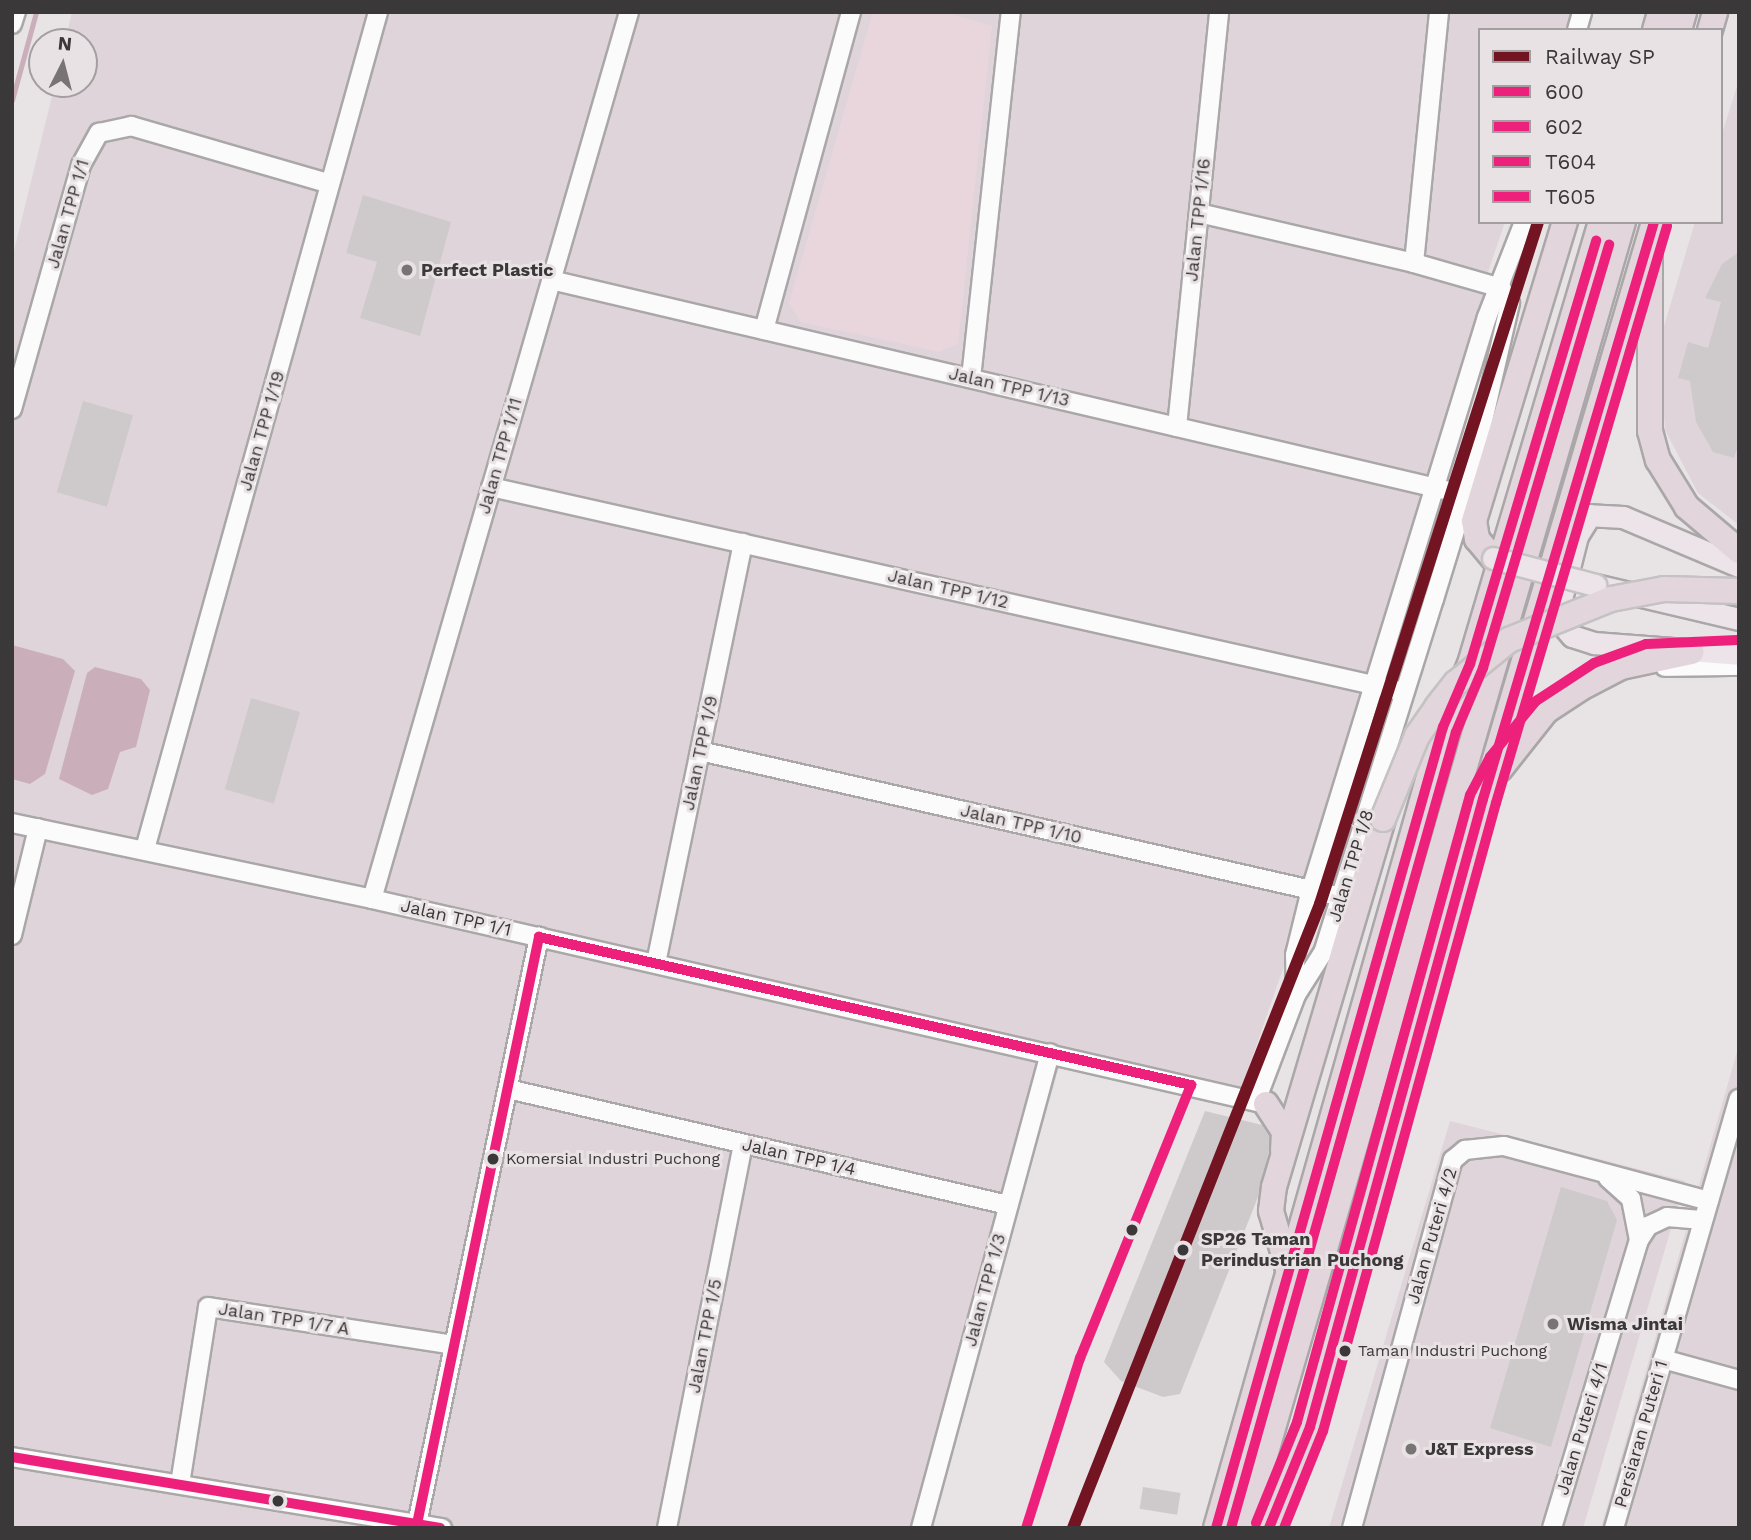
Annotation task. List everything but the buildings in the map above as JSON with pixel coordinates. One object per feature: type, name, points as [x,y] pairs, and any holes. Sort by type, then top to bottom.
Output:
[{"type":"highway","points":[[1493,558],[1477,538],[1474,521],[1564,224]]},
{"type":"highway","points":[[1216,1528],[1290,1277],[1439,740],[1470,664],[1600,224]]},
{"type":"highway","points":[[1244,1528],[1622,224]]},
{"type":"highway","points":[[1269,1528],[1287,1478],[1310,1427],[1483,799],[1653,224]]},
{"type":"highway","points":[[1646,250],[1653,268],[1646,369],[1650,431],[1658,460],[1687,507],[1739,551]]},
{"type":"highway","points":[[1290,1277],[1270,1210],[1281,1163],[1367,874],[1417,736],[1456,683],[1509,640],[1611,598],[1664,589],[1739,591]]},
{"type":"highway","points":[[1483,799],[1502,764],[1546,711],[1600,676],[1648,658],[1691,652]]},
{"type":"highway","points":[[1261,1102],[1292,1098],[1304,1085]]},
{"type":"highway","points":[[1261,1102],[1284,1132],[1281,1163]]},
{"type":"highway","points":[[1287,1478],[1294,1422],[1339,1252],[1334,1220]]},
{"type":"main road","points":[[1739,566],[1622,517],[1601,513],[1582,522],[1559,597],[1561,623],[1572,636],[1594,643],[1739,654]]},
{"type":"main road","points":[[1493,558],[1739,619]]},
{"type":"street","points":[[12,24],[16,12]]},
{"type":"street","name":"Jalan TPP 1/19","points":[[145,849],[378,12]]},
{"type":"street","name":"Jalan TPP 1/11","points":[[372,899],[629,12]]},
{"type":"street","points":[[764,330],[851,12]]},
{"type":"street","points":[[971,378],[1012,12]]},
{"type":"street","name":"Jalan TPP 1/16","points":[[1177,427],[1219,12]]},
{"type":"street","points":[[1414,263],[1439,12]]},
{"type":"street","name":"Jalan TPP 1/1","points":[[12,409],[81,165],[99,133],[131,126],[330,184]]},
{"type":"street","points":[[1199,214],[1414,263],[1501,288],[1523,224]]},
{"type":"street","name":"Jalan TPP 1/13","points":[[551,280],[1466,495]]},
{"type":"street","name":"Jalan TPP 1/8","points":[[1296,995],[1295,955],[1311,890],[1434,487],[1501,288]]},
{"type":"street","name":"Jalan TPP 1/8","points":[[1261,1102],[1296,995],[1320,960],[1342,897],[1466,495],[1511,312],[1501,288]]},
{"type":"street","name":"Jalan TPP 1/12","points":[[491,487],[1404,692]]},
{"type":"street","name":"Jalan TPP 1/9","points":[[656,963],[743,543]]},
{"type":"street","points":[[1600,676],[1666,667],[1739,666]]},
{"type":"street","name":"Jalan TPP 1/10","points":[[700,751],[1342,897]]},
{"type":"street","name":"Jalan TPP 1/1","points":[[12,823],[372,899],[1261,1102]]},
{"type":"street","points":[[12,935],[38,828]]},
{"type":"street","points":[[417,1524],[540,937]]},
{"type":"street","name":"Jalan TPP 1/3","points":[[920,1528],[1050,1053]]},
{"type":"street","name":"Jalan TPP 1/4","points":[[508,1089],[1008,1205]]},
{"type":"street","name":"Persiaran Puteri 1","points":[[1614,1528],[1739,1099]]},
{"type":"street","name":"Jalan TPP 1/5","points":[[667,1528],[743,1144]]},
{"type":"street","name":"Jalan Puteri 4/2","points":[[1352,1528],[1453,1160],[1465,1150],[1504,1146],[1709,1201]]},
{"type":"street","points":[[1596,1171],[1632,1199],[1639,1240]]},
{"type":"street","points":[[1639,1240],[1648,1226],[1667,1217],[1703,1220]]},
{"type":"street","name":"Jalan Puteri 4/1","points":[[1552,1528],[1639,1240]]},
{"type":"street","name":"Jalan TPP 1/7 A","points":[[180,1484],[208,1307],[454,1345]]},
{"type":"street","points":[[1663,1359],[1739,1380]]},
{"type":"street","points":[[12,1457],[442,1528]]},
{"type":"shaded area","points":[[72,12],[1576,12],[1571,28],[1478,28],[1478,224],[1504,224],[1487,275],[1496,305],[1379,692],[1236,1104],[1059,1067],[928,1528],[12,1528],[12,259],[52,98],[98,98],[98,28],[68,28]]},
{"type":"shaded area","points":[[873,12],[944,12],[992,26],[958,344],[939,352],[801,322],[789,303]]},
{"type":"shaded area","points":[[1739,80],[1739,525],[1698,493],[1665,430],[1659,343],[1694,224],[1723,224],[1723,131]]},
{"type":"shaded area","points":[[12,645],[63,659],[75,671],[45,774],[30,784],[12,779]]},
{"type":"shaded area","points":[[95,667],[141,679],[150,690],[136,747],[120,752],[108,789],[92,795],[59,779],[87,673]]},
{"type":"shaded area","points":[[1739,1045],[1739,1528],[1601,1528]]},
{"type":"shaded area","points":[[1450,1121],[1685,1181],[1583,1528],[1329,1528]]},
{"type":"waterway","points":[[12,100],[36,12]]},
{"type":"rail line","name":"SP","points":[[1073,1528],[1320,904],[1537,224]]},
{"type":"transit line","name":"600","points":[[1269,1528],[1310,1427],[1483,799],[1653,224]]},
{"type":"transit line","name":"602","points":[[1284,1528],[1323,1431],[1496,803],[1667,226]]},
{"type":"transit line","name":"600","points":[[1216,1528],[1443,727],[1470,664],[1596,240]]},
{"type":"transit line","name":"602","points":[[1231,1528],[1456,732],[1483,668],[1609,244]]},
{"type":"transit line","name":"T605","points":[[1256,1523],[1297,1422],[1470,795],[1490,757],[1536,701],[1594,663],[1646,644],[1738,640]]},
{"type":"transit line","name":"T604","points":[[417,1524],[539,937],[1191,1085],[1080,1358],[1026,1528]]},
{"type":"transit line","name":"T604","points":[[12,1457],[440,1528]]},
{"type":"place","name":"Perfect Plastic","points":[[407,270]]},
{"type":"place","name":"Komersial Industri Puchong","points":[[493,1159]]},
{"type":"place","name":"SP26 Taman Perindustrian Puchong","points":[[1183,1250]]},
{"type":"place","name":"Wisma Jintai","points":[[1553,1324]]},
{"type":"place","name":"Taman Industri Puchong","points":[[1345,1351]]},
{"type":"place","name":"J&T Express","points":[[1411,1449]]}]
